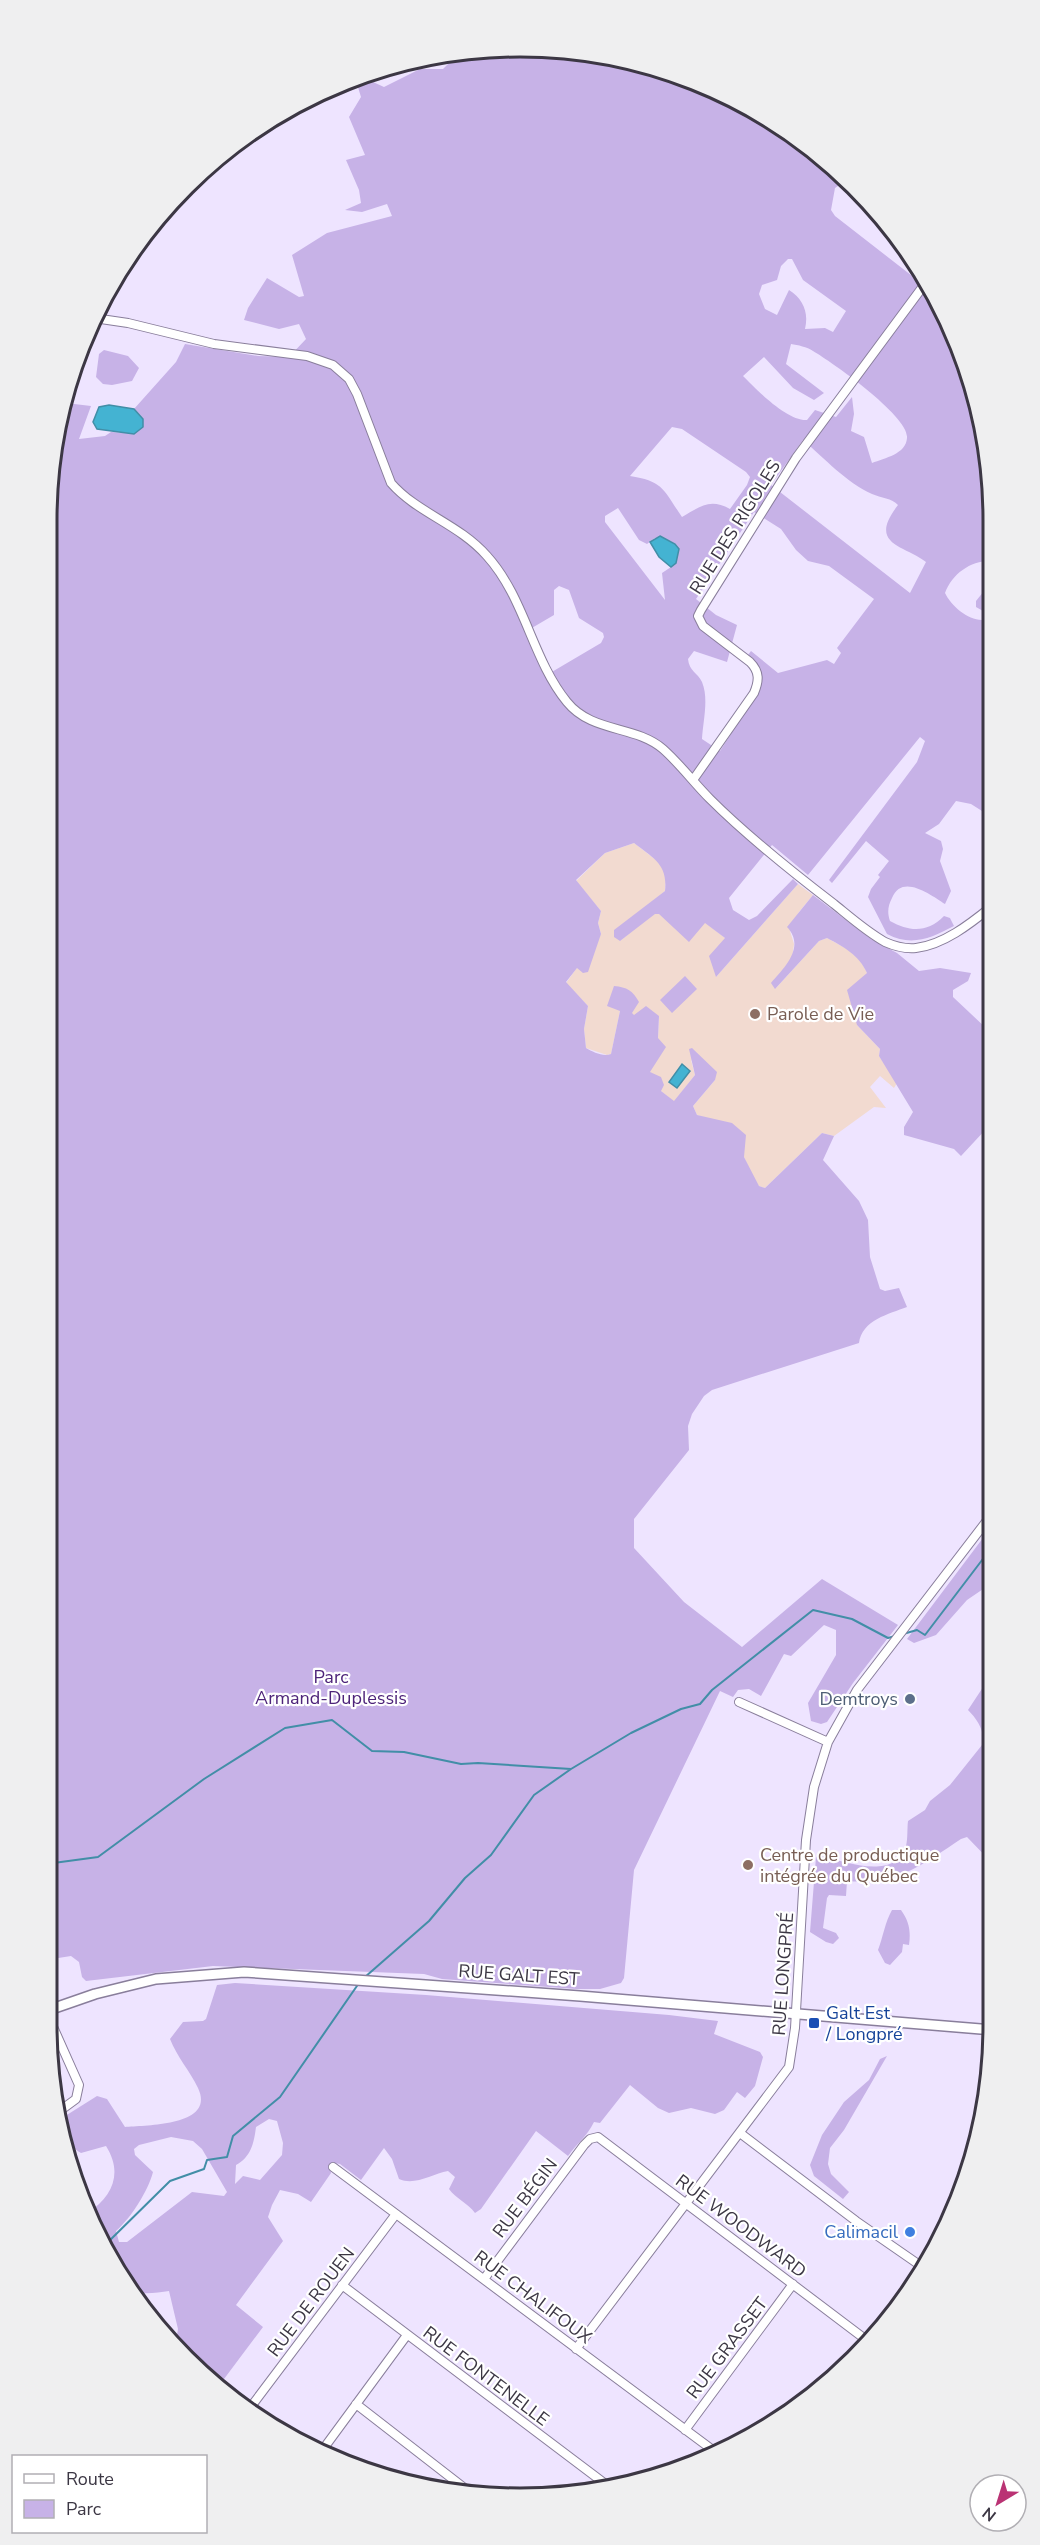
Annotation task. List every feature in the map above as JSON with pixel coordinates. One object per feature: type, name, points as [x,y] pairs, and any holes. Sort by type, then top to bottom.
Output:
[{"type":"street","name":"RUE DES RIGOLES","points":[[693,780],[754,693],[759,678],[754,666],[703,626],[698,616],[796,458],[921,289]]},
{"type":"street","points":[[103,319],[128,323],[214,344],[307,356],[333,365],[344,373],[357,394],[391,483],[401,493],[464,533],[495,565],[519,609],[550,678],[568,704],[579,715],[593,723],[656,744],[773,857],[884,941],[907,948],[925,946],[963,927],[983,913]]},
{"type":"street","name":"RUE LONGPRÉ","points":[[576,2349],[789,2067],[793,2051],[806,1840],[814,1787],[828,1742],[857,1690],[983,1526]]},
{"type":"street","points":[[739,1702],[828,1742]]},
{"type":"street","name":"RUE GALT EST","points":[[57,2007],[95,1994],[156,1979],[244,1972],[545,1993],[983,2029]]},
{"type":"street","points":[[57,2035],[78,2080],[78,2094],[73,2102],[65,2108]]},
{"type":"street","points":[[740,2133],[917,2263]]},
{"type":"street","name":"RUE WOODWARD","points":[[593,2137],[609,2144],[862,2337]]},
{"type":"street","name":"RUE BÉGIN","points":[[484,2279],[578,2153],[593,2137]]},
{"type":"street","name":"RUE CHALIFOUX","points":[[333,2167],[709,2447]]},
{"type":"street","name":"RUE DE ROUEN","points":[[254,2403],[396,2214]]},
{"type":"street","name":"RUE GRASSET","points":[[685,2430],[793,2284]]},
{"type":"street","name":"RUE FONTENELLE","points":[[342,2285],[601,2481]]},
{"type":"street","points":[[326,2445],[407,2335]]},
{"type":"street","points":[[356,2404],[459,2484]]},
{"type":"shaded area","name":"Parole de Vie","points":[[634,843],[660,863],[666,877],[665,891],[642,910],[620,941],[654,913],[705,922],[725,938],[716,977],[798,884],[813,895],[799,912],[790,931],[794,944],[792,959],[776,988],[819,941],[827,938],[849,950],[861,961],[867,973],[857,1025],[880,1049],[879,1056],[897,1083],[894,1088],[880,1076],[870,1087],[886,1108],[874,1107],[834,1136],[822,1133],[765,1188],[759,1186],[754,1180],[744,1157],[706,1118],[697,1115],[693,1106],[715,1080],[691,1060],[695,1075],[674,1102],[661,1091],[650,1072],[658,1039],[659,1016],[634,1015],[620,1011],[611,1054],[607,1055],[586,1048],[584,1029],[588,1006],[566,983],[601,934],[598,923],[601,911],[576,881],[605,853]]},
{"type":"green space","name":"Parc Armand-Duplessis","points":[[490,58],[550,58],[580,61],[640,73],[669,82],[697,92],[752,119],[802,153],[839,185],[835,188],[831,210],[835,216],[914,277],[948,343],[967,400],[979,460],[982,490],[983,562],[963,570],[952,580],[945,593],[958,610],[971,618],[983,620],[983,810],[956,801],[939,824],[925,833],[941,841],[943,849],[940,861],[951,891],[945,904],[917,888],[903,887],[892,898],[888,912],[890,921],[911,929],[931,926],[944,916],[950,918],[954,926],[929,937],[913,940],[896,938],[887,934],[868,897],[880,877],[878,875],[889,861],[866,841],[832,883],[829,880],[917,762],[925,741],[920,737],[808,875],[772,845],[729,898],[733,910],[749,920],[757,916],[793,879],[798,884],[716,977],[709,956],[725,938],[705,923],[689,942],[659,914],[655,914],[620,941],[614,937],[614,930],[665,891],[665,882],[658,862],[634,843],[605,853],[576,880],[601,911],[598,923],[601,934],[588,972],[583,973],[577,968],[566,982],[588,1006],[584,1029],[586,1048],[595,1052],[611,1054],[620,1011],[607,1006],[614,986],[629,990],[637,998],[639,1002],[632,1013],[634,1015],[646,1006],[659,1016],[658,1038],[666,1047],[650,1072],[661,1077],[664,1085],[661,1091],[674,1101],[695,1075],[689,1049],[692,1048],[717,1072],[715,1080],[693,1106],[697,1115],[732,1123],[746,1135],[744,1157],[759,1186],[765,1188],[822,1133],[834,1136],[823,1160],[859,1201],[868,1220],[870,1257],[880,1289],[885,1291],[899,1288],[907,1307],[871,1323],[861,1335],[859,1343],[712,1390],[704,1396],[692,1414],[688,1426],[689,1450],[634,1519],[634,1548],[684,1602],[742,1647],[822,1579],[898,1625],[853,1683],[827,1722],[821,1724],[811,1721],[808,1703],[836,1655],[836,1630],[824,1625],[791,1656],[784,1654],[761,1696],[749,1689],[738,1690],[733,1697],[720,1691],[634,1870],[624,1978],[621,1983],[600,1989],[577,1989],[442,1979],[424,1974],[213,1966],[86,1981],[82,1977],[79,1962],[71,1956],[57,1958],[57,520],[61,460],[66,430],[72,404],[91,406],[79,439],[105,436],[111,432],[134,433],[143,419],[134,409],[176,362],[185,344],[258,356],[289,357],[306,339],[299,324],[279,329],[244,320],[248,308],[267,278],[299,297],[304,296],[292,255],[327,233],[392,216],[387,204],[362,212],[345,210],[361,203],[359,190],[346,160],[365,155],[349,117],[361,97],[358,87],[373,81],[384,87],[420,69],[443,69],[449,63]],"holes":[[[788,259],[792,259],[803,280],[846,311],[833,332],[825,328],[805,329],[804,306],[789,290],[777,315],[765,309],[759,294],[762,285],[777,280],[781,266]],[[791,344],[808,348],[823,357],[884,404],[896,417],[905,429],[907,438],[903,448],[894,455],[872,463],[864,437],[851,431],[854,414],[852,397],[836,417],[815,410],[807,420],[799,419],[773,404],[743,376],[764,357],[793,388],[814,400],[824,393],[786,364]],[[672,427],[682,429],[750,477],[730,509],[711,504],[682,517],[667,494],[657,484],[630,476]],[[803,440],[854,483],[872,494],[896,503],[898,505],[889,518],[886,528],[887,536],[899,547],[926,562],[910,593],[771,485]],[[618,508],[639,540],[647,544],[655,538],[671,567],[662,573],[665,600],[605,522],[605,516]],[[754,512],[781,529],[796,550],[808,561],[829,566],[874,599],[837,648],[841,653],[834,664],[827,660],[778,673],[751,651],[748,655],[759,668],[761,687],[720,751],[702,739],[704,689],[688,659],[694,651],[727,662],[737,625],[716,615],[696,599]],[[559,586],[569,590],[579,618],[603,633],[604,637],[601,643],[545,676],[525,632],[554,615],[554,590]]]},
{"type":"green space","points":[[104,350],[128,356],[139,368],[132,381],[112,385],[103,384],[96,377],[99,354]]},
{"type":"green space","points":[[983,592],[983,611],[976,607],[976,601]]},
{"type":"green space","points":[[813,895],[871,939],[897,953],[919,971],[940,968],[971,973],[968,981],[953,990],[953,997],[983,1025],[983,1132],[961,1156],[954,1149],[904,1135],[904,1127],[913,1112],[879,1056],[880,1049],[857,1025],[847,990],[867,973],[855,956],[827,938],[819,941],[775,989],[771,983],[787,964],[794,950],[792,935],[787,927]]},
{"type":"green space","points":[[685,976],[697,989],[672,1013],[660,1000]]},
{"type":"green space","points":[[983,1538],[983,1589],[967,1600],[936,1635],[914,1643],[907,1639]]},
{"type":"green space","points":[[983,1687],[983,1735],[975,1717],[968,1710]]},
{"type":"green space","points":[[983,1740],[983,1854],[967,1837],[908,1872],[895,1877],[881,1880],[847,1881],[846,1896],[829,1895],[827,1898],[823,1928],[836,1933],[839,1938],[833,1944],[810,1932],[816,1857],[819,1855],[854,1864],[880,1866],[900,1857],[906,1846],[908,1821],[925,1810],[930,1801],[950,1785],[982,1745]]},
{"type":"green space","points":[[892,1910],[901,1910],[904,1914],[909,1926],[910,1940],[909,1945],[903,1944],[902,1952],[890,1965],[885,1963],[878,1950]]},
{"type":"green space","points":[[235,1983],[426,1995],[718,2021],[714,2034],[760,2052],[763,2057],[755,2086],[745,2098],[737,2092],[724,2110],[715,2114],[691,2108],[669,2113],[658,2108],[630,2085],[600,2123],[594,2122],[568,2156],[536,2131],[481,2209],[475,2213],[449,2189],[455,2177],[448,2171],[411,2181],[399,2179],[392,2159],[384,2148],[361,2180],[340,2164],[334,2163],[330,2168],[331,2173],[311,2202],[298,2194],[280,2190],[268,2217],[283,2241],[236,2305],[263,2327],[223,2380],[177,2335],[178,2329],[169,2291],[143,2293],[119,2256],[95,2208],[104,2199],[113,2183],[114,2165],[111,2156],[106,2146],[81,2153],[76,2150],[66,2115],[97,2096],[107,2099],[125,2127],[163,2124],[189,2117],[197,2110],[201,2101],[198,2088],[170,2039],[183,2022],[206,2019],[217,1985]],"holes":[[[269,2119],[277,2121],[283,2143],[282,2155],[260,2180],[243,2176],[235,2184],[236,2165],[251,2149],[256,2127]],[[171,2137],[193,2141],[202,2149],[227,2192],[224,2196],[192,2192],[127,2242],[119,2242],[116,2231],[138,2204],[153,2172],[135,2155],[134,2149],[139,2145]]]},
{"type":"green space","points":[[887,2056],[844,2130],[830,2148],[828,2164],[831,2174],[849,2192],[843,2199],[814,2176],[810,2165],[822,2135],[844,2102],[869,2080],[880,2059]]},
{"type":"water","points":[[109,405],[134,409],[143,419],[143,427],[134,434],[97,429],[93,422],[99,407]]},
{"type":"water","points":[[660,536],[675,544],[679,549],[676,563],[671,567],[659,557],[650,542]]},
{"type":"water","points":[[682,1064],[690,1071],[677,1088],[669,1082]]},
{"type":"waterway","points":[[903,1634],[917,1630],[925,1635],[983,1559]]},
{"type":"waterway","points":[[365,1977],[429,1921],[465,1878],[491,1855],[534,1795],[571,1769],[631,1733],[681,1709],[700,1704],[712,1690],[813,1610],[852,1619],[888,1638],[895,1636]]},
{"type":"waterway","points":[[57,1863],[98,1857],[204,1779],[285,1728],[332,1720],[372,1751],[404,1752],[461,1764],[571,1769]]},
{"type":"waterway","points":[[110,2240],[170,2181],[204,2169],[207,2160],[227,2157],[233,2136],[280,2097],[359,1983]]},
{"type":"place","name":"Parole de Vie","points":[[755,1014]]},
{"type":"place","name":"Demtroys","points":[[910,1699]]},
{"type":"place","name":"Centre de productique intégrée du Québec","points":[[748,1865]]},
{"type":"place","name":"Galt Est / Longpré","points":[[814,2023]]},
{"type":"place","name":"Calimacil","points":[[910,2232]]}]
